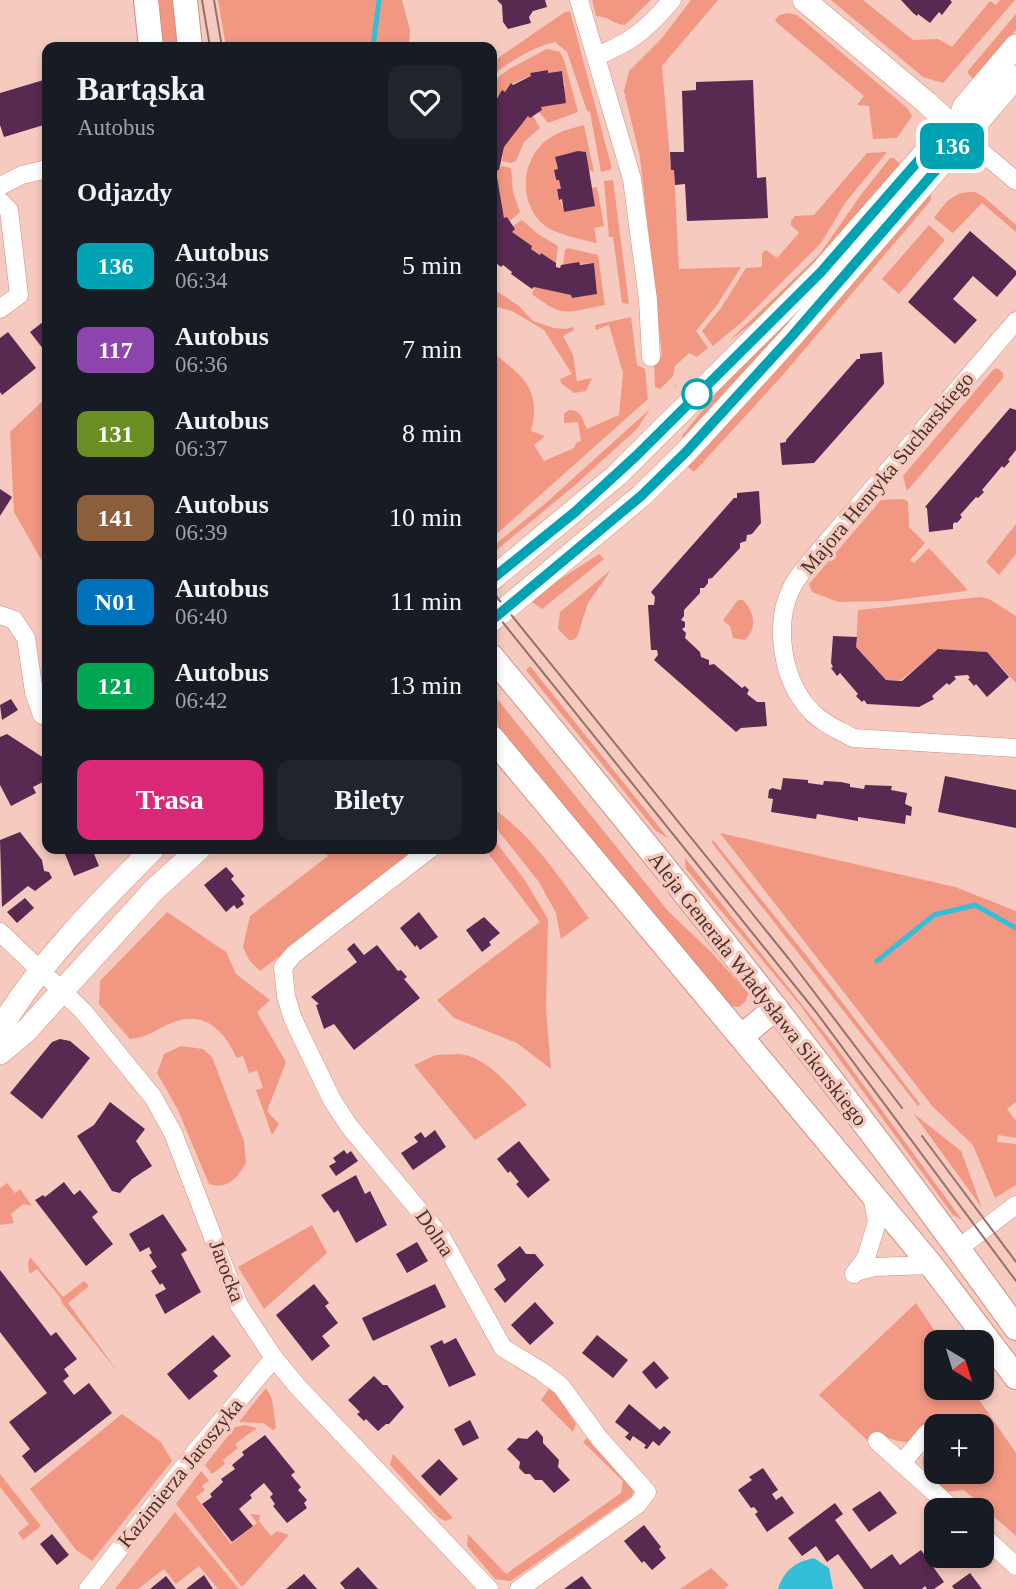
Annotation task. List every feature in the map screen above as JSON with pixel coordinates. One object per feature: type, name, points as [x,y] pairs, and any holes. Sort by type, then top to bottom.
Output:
[{"type":"main road","points":[[146,0],[150,42]]},
{"type":"main road","points":[[185,0],[189,42]]},
{"type":"main road","name":"Aleja Generała Władysława Sikorskiego","points":[[497,663],[776,1008],[959,1248],[1016,1328]]},
{"type":"main road","name":"Aleja Generała Władysława Sikorskiego","points":[[497,744],[931,1265],[1016,1377]]},
{"type":"main road","points":[[742,1036],[776,1008]]},
{"type":"street","points":[[579,0],[632,179],[648,300],[651,357]]},
{"type":"street","points":[[597,56],[649,27],[672,0]]},
{"type":"street","points":[[804,0],[1016,181]]},
{"type":"street","points":[[497,616],[641,496],[722,415],[949,155],[964,107],[1016,46]]},
{"type":"street","points":[[497,575],[575,512],[626,465],[821,272],[933,144],[979,120],[1016,77]]},
{"type":"street","points":[[0,186],[22,175],[42,170]]},
{"type":"street","points":[[0,201],[9,210],[19,295],[0,309]]},
{"type":"street","name":"Majora Henryka Sucharskiego","points":[[1016,321],[804,569],[791,588],[781,628],[785,659],[795,688],[811,712],[853,738],[1016,748]]},
{"type":"street","points":[[0,615],[14,620],[26,638],[34,692],[42,715]]},
{"type":"street","points":[[0,1029],[14,1006],[74,929],[148,854]]},
{"type":"street","points":[[0,1053],[25,1032],[154,890],[194,854]]},
{"type":"street","name":"Dolna","points":[[424,854],[294,954],[283,967],[286,996],[293,1019],[332,1100],[349,1126],[442,1238],[503,1348],[561,1386],[599,1438],[647,1492],[637,1505],[519,1589]]},
{"type":"street","name":"Jarocka","points":[[0,932],[83,1011],[153,1097],[173,1133],[239,1305],[274,1358],[298,1387],[489,1589]]},
{"type":"street","points":[[872,1195],[877,1222],[866,1258],[857,1273],[875,1267],[931,1265]]},
{"type":"street","points":[[959,1248],[1016,1205]]},
{"type":"street","name":"Kazimierza Jaroszyka","points":[[88,1589],[196,1451],[274,1358]]},
{"type":"street","points":[[902,1463],[924,1437]]},
{"type":"street","points":[[877,1441],[941,1498]]},
{"type":"street","points":[[994,1546],[1016,1566]]},
{"type":"shaded area","points":[[159,0],[173,0],[177,42],[163,42]]},
{"type":"shaded area","points":[[218,0],[402,0],[410,30],[409,42],[225,42]]},
{"type":"shaded area","points":[[592,0],[651,0],[625,25],[596,16]]},
{"type":"shaded area","points":[[691,0],[718,0],[662,66],[671,170],[674,170],[679,269],[741,267],[717,305],[696,331],[708,348],[697,357],[689,353],[675,366],[673,376],[660,389],[655,387],[654,358],[662,356],[640,157],[624,91],[629,71],[662,38]]},
{"type":"shaded area","points":[[831,0],[863,0],[913,40],[938,39],[952,47],[990,1],[996,5],[1000,0],[1015,0],[943,83],[923,77]]},
{"type":"shaded area","points":[[570,11],[612,169],[601,172],[590,112],[587,111],[567,52],[555,42],[522,55],[497,72],[497,59]]},
{"type":"shaded area","points":[[1016,14],[1016,30],[973,79],[967,72]]},
{"type":"shaded area","points":[[779,15],[797,15],[907,108],[912,116],[897,138],[873,139],[869,106],[857,105],[864,96],[775,21]]},
{"type":"shaded area","points":[[547,49],[560,52],[578,112],[548,123],[539,112],[541,107],[565,86],[562,71],[530,73],[531,76],[511,84],[497,98],[497,78]]},
{"type":"shaded area","points":[[528,116],[533,116],[540,128],[524,142],[516,161],[502,161],[504,147]]},
{"type":"shaded area","points":[[584,125],[594,172],[589,170],[586,152],[555,157],[558,169],[554,170],[555,180],[559,180],[561,189],[557,190],[564,212],[595,206],[592,188],[597,187],[604,226],[594,228],[597,243],[562,234],[544,225],[529,204],[526,191],[529,166],[542,144],[560,132]]},
{"type":"shaded area","points":[[887,152],[845,203],[821,243],[743,321],[713,346],[702,331],[721,308],[746,268],[762,267],[762,253],[766,250],[777,258],[799,233],[791,225],[795,216],[814,215],[867,153]]},
{"type":"shaded area","points":[[890,158],[894,158],[901,165],[841,235],[778,301],[730,340],[819,255]]},
{"type":"shaded area","points":[[501,166],[511,168],[513,192],[520,212],[510,221],[507,217],[504,218],[497,177]]},
{"type":"shaded area","points":[[613,180],[629,304],[622,303],[613,237],[609,237],[604,181]]},
{"type":"shaded area","points":[[930,190],[931,200],[782,376],[694,472],[687,466],[776,371]]},
{"type":"shaded area","points":[[975,192],[1016,225],[1016,232],[982,203],[953,233],[934,218],[946,202],[961,193]]},
{"type":"shaded area","points":[[522,220],[558,246],[556,263],[531,249],[532,246],[512,232],[515,229],[513,226]]},
{"type":"shaded area","points":[[929,225],[945,240],[899,294],[882,279]]},
{"type":"shaded area","points":[[568,248],[598,255],[605,305],[566,312],[552,307],[532,294],[535,287],[571,295],[572,298],[597,294],[594,263],[563,265],[565,250]]},
{"type":"shaded area","points":[[497,291],[519,306],[533,321],[554,328],[572,327],[574,330],[563,336],[573,355],[577,381],[592,378],[586,391],[574,393],[561,383],[560,379],[572,374],[544,330],[512,311],[497,307]]},
{"type":"shaded area","points":[[794,314],[684,439],[682,436],[726,381]]},
{"type":"shaded area","points":[[631,317],[637,365],[645,369],[648,399],[497,534],[497,356],[527,384],[534,404],[531,431],[545,436],[534,445],[544,461],[574,448],[576,443],[581,441],[578,422],[564,423],[564,414],[569,410],[579,413],[587,429],[619,415],[623,373],[609,325],[596,330],[595,325]]},
{"type":"shaded area","points":[[997,368],[1003,373],[1003,378],[907,491],[903,476]]},
{"type":"shaded area","points":[[42,402],[42,561],[14,512],[10,432]]},
{"type":"shaded area","points":[[650,409],[637,429],[497,550],[497,543],[547,502]]},
{"type":"shaded area","points":[[904,499],[908,502],[909,527],[925,543],[910,560],[914,563],[929,548],[966,591],[888,601],[838,602],[812,592],[809,584],[881,500]]},
{"type":"shaded area","points":[[1016,524],[1016,554],[999,575],[986,562]]},
{"type":"shaded area","points":[[599,554],[604,559],[542,609],[532,602],[551,585]]},
{"type":"shaded area","points":[[611,570],[588,603],[577,637],[569,640],[558,629],[560,612]]},
{"type":"shaded area","points":[[981,597],[1016,616],[1016,683],[987,652],[939,649],[901,680],[886,680],[856,647],[858,610]]},
{"type":"shaded area","points":[[738,600],[743,600],[747,605],[753,620],[752,630],[745,640],[733,638],[730,626],[723,620]]},
{"type":"shaded area","points":[[530,666],[668,838],[656,831],[526,670]]},
{"type":"shaded area","points":[[497,699],[668,911],[713,954],[748,993],[746,1001],[739,1007],[731,1006],[497,724]]},
{"type":"shaded area","points":[[497,812],[533,844],[589,918],[561,939],[556,913],[539,882],[497,829]]},
{"type":"shaded area","points":[[720,833],[955,887],[1016,911],[1016,1102],[1007,1109],[1016,1121],[1016,1138],[998,1135],[997,1142],[1016,1144],[1016,1185],[995,1198],[973,1145],[933,1107]]},
{"type":"shaded area","points":[[713,840],[806,955],[920,1104],[918,1106],[712,843]]},
{"type":"shaded area","points":[[497,844],[524,879],[548,919],[546,1009],[551,1069],[517,1043],[454,1018],[437,1000],[540,922],[489,854],[497,854]]},
{"type":"shaded area","points":[[327,854],[413,854],[260,971],[249,960],[243,947],[250,916],[328,856]]},
{"type":"shaded area","points":[[685,858],[835,1046],[962,1220],[953,1215],[800,1005],[686,869]]},
{"type":"shaded area","points":[[167,912],[226,952],[236,974],[270,1000],[257,1012],[286,1062],[267,1111],[279,1124],[272,1135],[256,1090],[263,1088],[257,1070],[249,1073],[243,1056],[237,1058],[226,1039],[212,1025],[194,1019],[183,1019],[130,1039],[99,1004],[100,981]]},
{"type":"shaded area","points":[[181,1046],[203,1049],[212,1057],[244,1141],[246,1163],[227,1184],[209,1184],[178,1110],[157,1073],[164,1054]]},
{"type":"shaded area","points":[[460,1054],[489,1067],[527,1105],[475,1140],[414,1065],[436,1055]]},
{"type":"shaded area","points":[[913,1113],[961,1151],[982,1208]]},
{"type":"shaded area","points":[[7,1183],[15,1193],[20,1189],[32,1206],[23,1204],[11,1214],[14,1223],[0,1225],[0,1188]]},
{"type":"shaded area","points":[[312,1225],[327,1253],[264,1309],[238,1267]]},
{"type":"shaded area","points":[[30,1257],[63,1297],[84,1281],[89,1286],[68,1303],[118,1372],[37,1269],[29,1272]]},
{"type":"shaded area","points":[[916,1303],[934,1330],[924,1330],[924,1400],[979,1400],[989,1414],[924,1414],[924,1439],[906,1442],[879,1433],[869,1442],[819,1395]]},
{"type":"shaded area","points":[[551,1386],[576,1424],[573,1432],[541,1400]]},
{"type":"shaded area","points":[[266,1388],[272,1399],[276,1428],[273,1430],[263,1423],[239,1422]]},
{"type":"shaded area","points":[[122,1414],[161,1442],[172,1461],[92,1561],[76,1550],[30,1489]]},
{"type":"shaded area","points":[[994,1421],[1016,1453],[1016,1536],[994,1517],[994,1498],[973,1498],[964,1490],[946,1492],[937,1484],[994,1484]]},
{"type":"shaded area","points":[[245,1425],[257,1428],[235,1444],[238,1448],[223,1460],[225,1464],[212,1474],[205,1465],[235,1427]]},
{"type":"shaded area","points":[[587,1438],[635,1487],[632,1496],[511,1581],[495,1579],[467,1546],[468,1534],[506,1574],[621,1493],[623,1481],[583,1442]]},
{"type":"shaded area","points":[[393,1454],[453,1518],[445,1521],[438,1517],[390,1465]]},
{"type":"shaded area","points":[[201,1471],[209,1481],[202,1486],[205,1490],[196,1497],[231,1544],[257,1523],[250,1514],[260,1515],[259,1521],[271,1536],[277,1531],[289,1535],[242,1587],[176,1504]]},
{"type":"shaded area","points":[[0,1474],[41,1526],[23,1540],[18,1533],[29,1524],[0,1487]]},
{"type":"shaded area","points":[[175,1512],[239,1589],[218,1589],[199,1566],[176,1584],[164,1569],[138,1589],[115,1589]]},
{"type":"shaded area","points":[[711,1568],[729,1585],[724,1589],[680,1589]]},
{"type":"water","points":[[814,1558],[829,1568],[833,1589],[778,1589],[791,1568]]},
{"type":"building","points":[[497,0],[545,0],[547,7],[533,11],[529,17],[531,23],[508,29],[503,22],[502,5]]},
{"type":"building","points":[[901,0],[952,2],[942,15],[939,12],[930,23],[913,13]]},
{"type":"building","points":[[562,71],[566,103],[541,107],[542,110],[530,118],[528,116],[504,147],[497,171],[497,98],[511,83],[513,85],[531,76],[530,73]]},
{"type":"building","points":[[42,80],[42,126],[4,137],[0,125],[0,93]]},
{"type":"building","points":[[753,80],[757,178],[766,177],[768,218],[687,221],[685,184],[675,185],[670,152],[684,152],[682,91],[696,90],[696,82]]},
{"type":"building","points":[[578,151],[586,152],[595,206],[564,212],[557,189],[561,189],[554,170],[558,169],[555,157]]},
{"type":"building","points":[[497,177],[504,218],[507,217],[515,229],[512,232],[532,246],[531,249],[556,263],[556,267],[579,262],[580,265],[594,263],[597,294],[572,298],[571,295],[534,287],[532,289],[503,265],[501,267],[497,264]]},
{"type":"building","points":[[970,231],[1016,271],[1016,275],[997,297],[973,276],[953,299],[977,320],[955,344],[908,302]]},
{"type":"building","points":[[42,323],[42,348],[30,332]]},
{"type":"building","points":[[8,332],[36,368],[2,395],[0,338]]},
{"type":"building","points":[[882,352],[884,384],[814,463],[782,465],[780,443],[786,442],[857,359],[860,359],[860,354]]},
{"type":"building","points":[[1010,408],[1016,410],[1016,450],[1008,460],[1010,461],[1004,468],[1002,466],[982,490],[984,492],[960,515],[962,517],[953,524],[953,529],[929,532],[925,507]]},
{"type":"building","points":[[0,489],[12,497],[0,516]]},
{"type":"building","points":[[759,491],[761,523],[752,534],[747,535],[746,541],[740,543],[740,548],[712,578],[708,579],[704,588],[700,588],[700,593],[684,610],[681,620],[685,622],[682,629],[686,633],[685,638],[700,652],[701,657],[709,660],[709,665],[714,664],[742,688],[745,686],[749,690],[747,694],[757,702],[765,702],[767,726],[741,728],[736,732],[654,660],[658,655],[657,650],[651,650],[648,605],[654,605],[655,597],[651,592],[734,498],[737,498],[737,493]]},
{"type":"building","points":[[833,636],[857,637],[856,647],[886,680],[902,681],[938,649],[987,652],[1009,677],[987,697],[976,684],[974,686],[968,675],[954,676],[956,679],[932,696],[934,699],[919,707],[867,704],[856,696],[858,694],[840,673],[837,676],[831,668]]},
{"type":"building","points":[[11,699],[18,710],[2,720],[0,705]]},
{"type":"building","points":[[7,734],[42,757],[42,782],[33,787],[36,793],[11,806],[0,785],[0,737]]},
{"type":"building","points":[[945,776],[1016,790],[1016,828],[938,812]]},
{"type":"building","points":[[783,778],[808,780],[808,783],[823,785],[824,781],[841,782],[850,784],[850,787],[864,789],[865,785],[892,786],[891,790],[907,793],[905,804],[912,807],[911,816],[906,815],[905,824],[858,817],[858,821],[817,814],[816,819],[771,812],[773,799],[768,798],[769,790],[781,790]]},
{"type":"building","points":[[20,832],[42,860],[44,871],[49,872],[52,878],[35,891],[28,886],[2,907],[0,840]]},
{"type":"building","points":[[65,854],[94,854],[99,866],[74,876]]},
{"type":"building","points":[[226,867],[234,876],[231,879],[245,896],[241,899],[244,904],[237,909],[234,905],[226,912],[204,885]]},
{"type":"building","points":[[25,898],[34,908],[17,923],[7,912]]},
{"type":"building","points":[[419,912],[438,937],[420,950],[400,928]]},
{"type":"building","points":[[484,917],[500,933],[482,952],[466,930]]},
{"type":"building","points":[[354,943],[364,955],[377,945],[398,971],[401,970],[407,977],[404,979],[420,998],[354,1050],[334,1024],[324,1029],[316,1005],[319,1004],[311,997],[357,962],[347,949]]},
{"type":"building","points":[[60,1039],[70,1041],[90,1058],[42,1119],[10,1093],[52,1042]]},
{"type":"building","points":[[110,1102],[145,1129],[136,1141],[152,1166],[132,1179],[120,1193],[112,1191],[77,1136],[94,1125]]},
{"type":"building","points":[[435,1130],[446,1147],[413,1170],[401,1153],[418,1142],[414,1137],[421,1132],[425,1138]]},
{"type":"building","points":[[519,1141],[550,1180],[528,1198],[516,1184],[519,1182],[497,1159]]},
{"type":"building","points":[[344,1150],[347,1154],[351,1151],[358,1161],[336,1176],[329,1166],[336,1162],[333,1158]]},
{"type":"building","points":[[356,1175],[365,1194],[370,1191],[387,1225],[356,1243],[338,1210],[334,1213],[321,1195]]},
{"type":"building","points":[[64,1182],[74,1195],[80,1190],[98,1212],[92,1217],[113,1244],[86,1266],[35,1200],[43,1195],[45,1197]]},
{"type":"building","points":[[163,1214],[187,1250],[181,1254],[201,1292],[165,1314],[155,1295],[166,1289],[151,1271],[157,1267],[149,1255],[152,1253],[149,1247],[140,1252],[129,1234]]},
{"type":"building","points":[[417,1242],[428,1261],[407,1273],[396,1254]]},
{"type":"building","points":[[520,1246],[526,1254],[535,1254],[544,1265],[505,1303],[494,1289],[506,1280],[497,1265]]},
{"type":"building","points":[[0,1270],[51,1336],[56,1332],[77,1359],[64,1369],[69,1376],[63,1381],[74,1395],[89,1383],[112,1413],[35,1473],[22,1456],[30,1449],[9,1422],[47,1393],[0,1332]]},
{"type":"building","points":[[314,1284],[329,1303],[325,1306],[338,1323],[322,1336],[330,1346],[312,1361],[276,1315]]},
{"type":"building","points":[[435,1284],[446,1307],[373,1341],[362,1318]]},
{"type":"building","points":[[535,1302],[554,1323],[530,1345],[511,1325]]},
{"type":"building","points":[[213,1335],[231,1356],[213,1371],[218,1376],[189,1400],[167,1374]]},
{"type":"building","points":[[597,1335],[628,1360],[613,1378],[582,1353]]},
{"type":"building","points":[[456,1338],[476,1375],[449,1387],[430,1346],[442,1340],[444,1344]]},
{"type":"building","points":[[654,1361],[669,1378],[656,1389],[642,1372]]},
{"type":"building","points":[[374,1376],[383,1385],[387,1385],[404,1407],[389,1424],[378,1431],[357,1414],[360,1412],[348,1400]]},
{"type":"building","points":[[629,1404],[660,1430],[664,1426],[671,1432],[659,1446],[653,1441],[647,1449],[644,1448],[646,1445],[633,1436],[630,1441],[625,1437],[629,1433],[615,1422]]},
{"type":"building","points":[[470,1420],[479,1438],[463,1446],[454,1429]]},
{"type":"building","points":[[537,1430],[543,1437],[543,1443],[559,1460],[558,1467],[570,1480],[554,1493],[542,1480],[535,1480],[530,1474],[525,1474],[519,1468],[520,1462],[507,1449],[518,1438],[527,1439]]},
{"type":"building","points":[[265,1435],[295,1472],[291,1475],[301,1487],[298,1490],[307,1500],[304,1503],[307,1508],[287,1523],[273,1506],[275,1504],[270,1497],[273,1494],[264,1483],[239,1509],[253,1526],[232,1542],[202,1504],[212,1497],[210,1494],[223,1482],[221,1479],[235,1469],[232,1465],[244,1455],[242,1452]]},
{"type":"building","points":[[439,1459],[458,1479],[440,1496],[421,1476]]},
{"type":"building","points":[[763,1468],[778,1490],[772,1494],[776,1500],[782,1496],[794,1513],[767,1532],[755,1514],[758,1512],[754,1507],[751,1508],[738,1490],[752,1480],[749,1477]]},
{"type":"building","points":[[880,1491],[897,1513],[869,1532],[852,1509]]},
{"type":"building","points":[[835,1503],[843,1514],[835,1520],[871,1569],[892,1554],[900,1565],[921,1550],[924,1554],[924,1568],[934,1568],[944,1582],[934,1589],[927,1589],[925,1586],[922,1589],[864,1589],[838,1554],[827,1562],[816,1546],[802,1556],[788,1538]]},
{"type":"building","points":[[644,1525],[666,1558],[652,1570],[644,1561],[642,1563],[624,1541]]},
{"type":"building","points":[[52,1534],[69,1555],[57,1565],[40,1544]]},
{"type":"building","points":[[358,1567],[378,1589],[345,1589],[340,1583]]},
{"type":"building","points":[[970,1573],[982,1589],[954,1589],[952,1586]]},
{"type":"building","points":[[304,1574],[317,1589],[286,1589]]},
{"type":"building","points":[[204,1575],[213,1589],[186,1589]]},
{"type":"building","points":[[166,1576],[176,1589],[150,1589]]},
{"type":"building","points":[[582,1576],[592,1589],[564,1589],[572,1583]]},
{"type":"waterway","points":[[374,42],[379,0]]},
{"type":"waterway","points":[[877,961],[934,915],[975,905],[1016,928]]},
{"type":"tram line","points":[[202,0],[209,42]]},
{"type":"tram line","points":[[214,0],[221,42]]},
{"type":"tram line","points":[[497,597],[789,959],[902,1108]]},
{"type":"tram line","points":[[497,615],[816,1012],[1016,1281]]},
{"type":"tram line","points":[[922,1136],[1016,1262]]},
{"type":"bus line","name":"136","points":[[497,575],[617,475],[821,272],[933,144],[957,131],[949,155],[722,415],[641,496],[497,616]]}]
